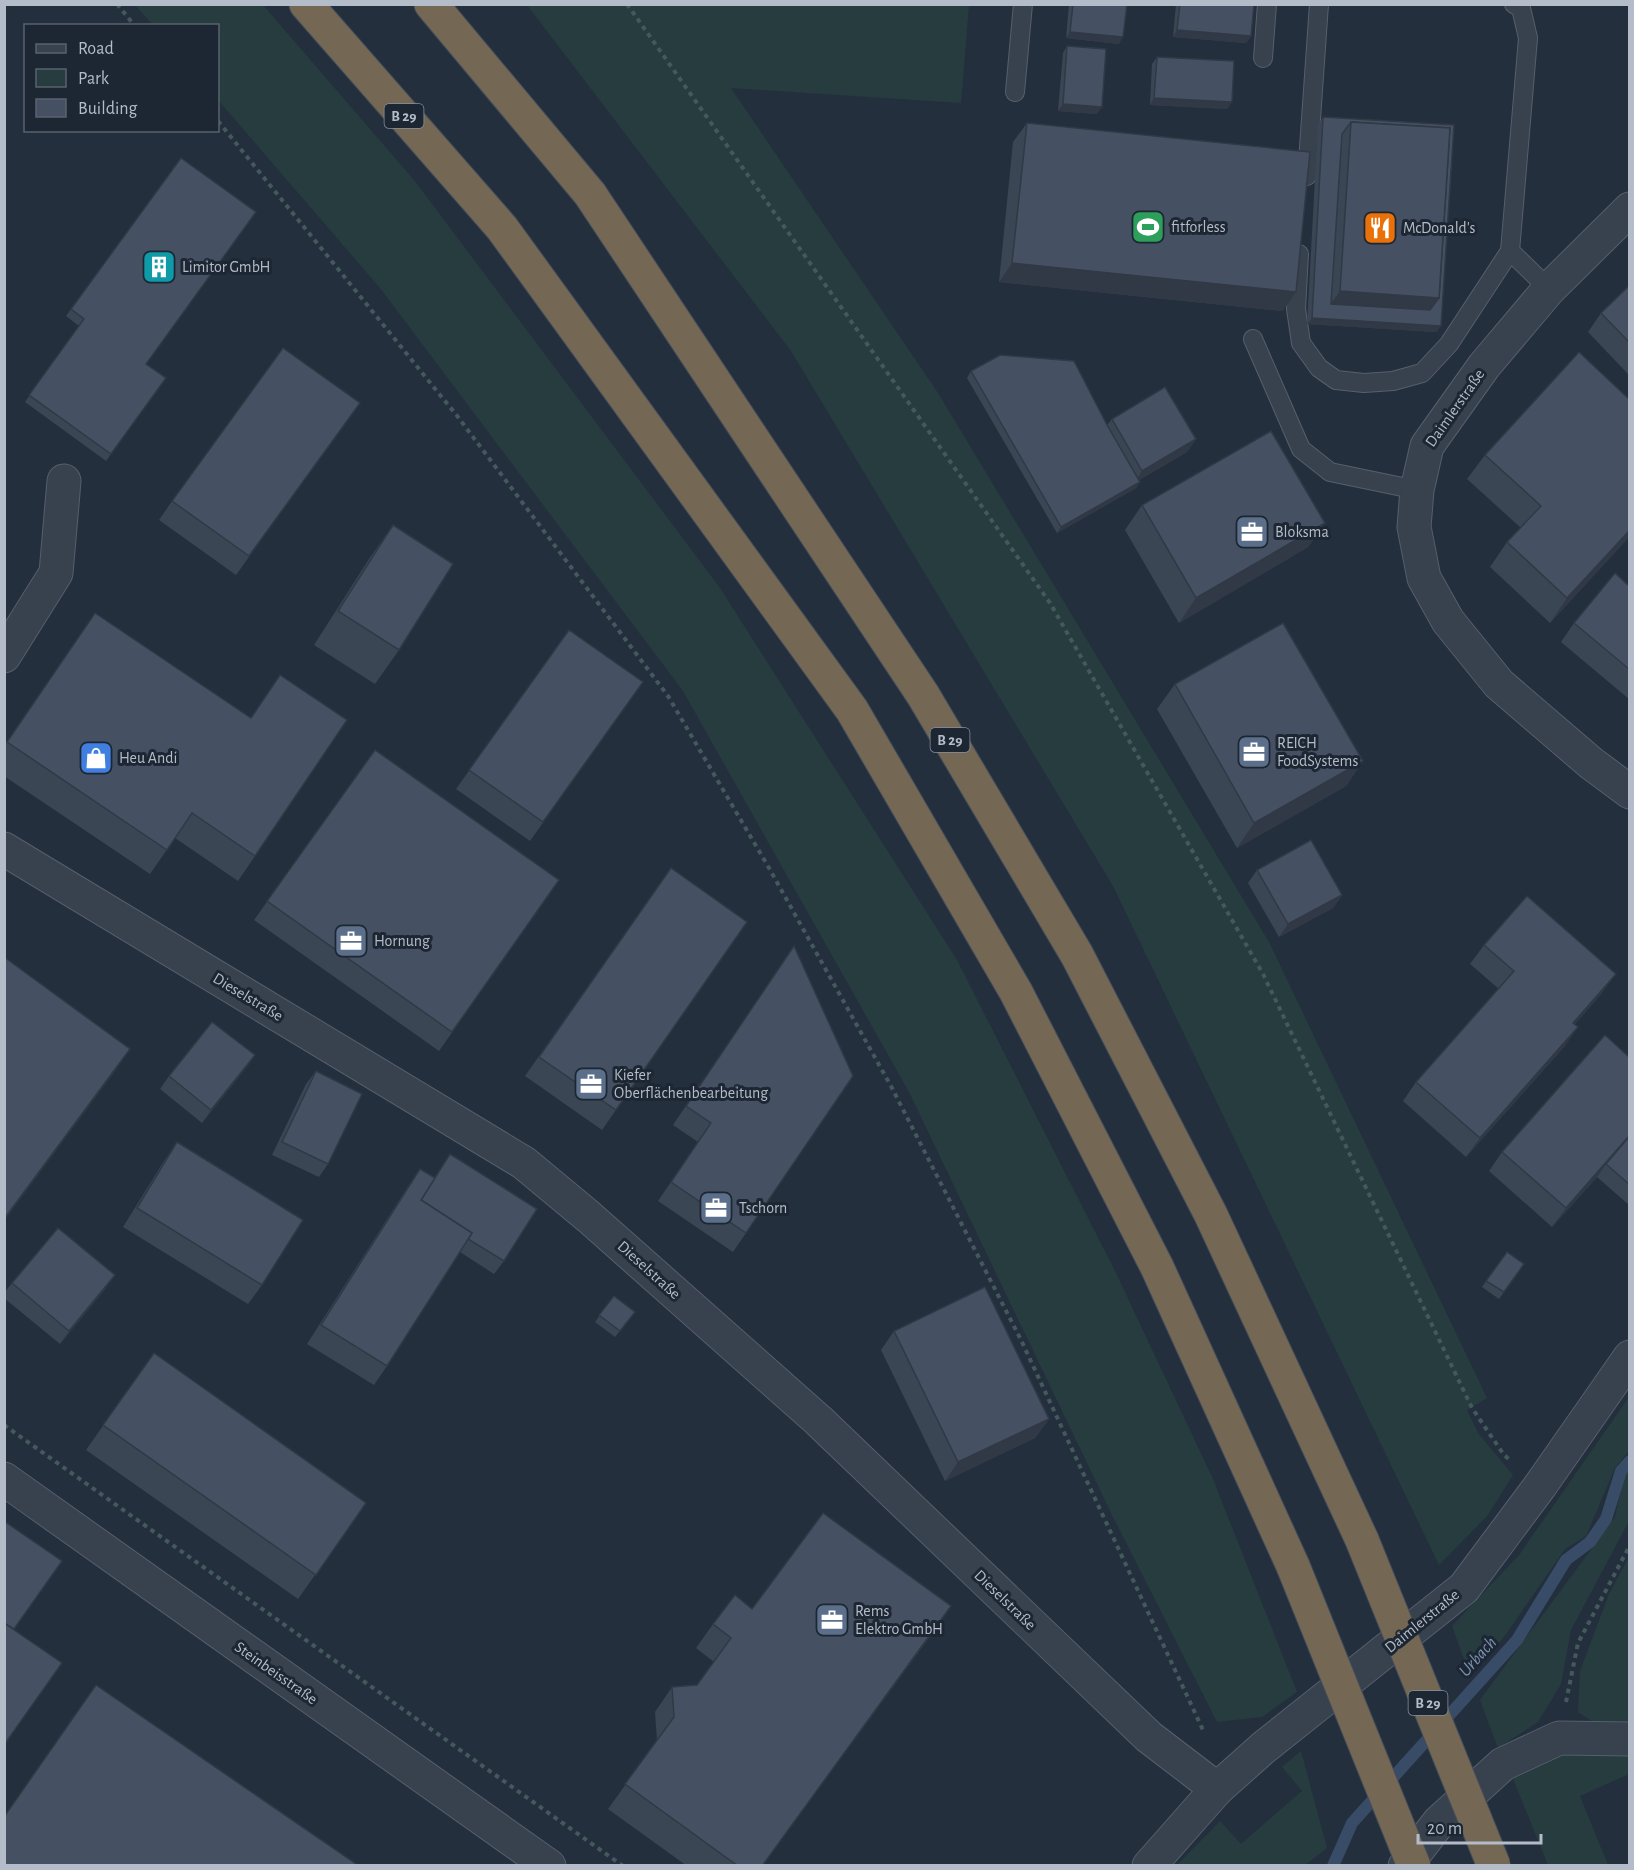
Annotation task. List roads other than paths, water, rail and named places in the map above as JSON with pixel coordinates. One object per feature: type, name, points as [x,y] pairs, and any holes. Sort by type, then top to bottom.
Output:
[{"type":"highway","name":"B 29","points":[[306,4],[502,228],[852,710],[1027,1013],[1157,1267],[1293,1566],[1414,1866]]},
{"type":"highway","name":"B 29","points":[[431,4],[590,194],[923,695],[1088,976],[1211,1215],[1362,1540],[1494,1866]]},
{"type":"street","name":"Daimlerstraße","points":[[1629,209],[1549,288],[1484,366],[1426,446],[1417,490],[1414,526],[1424,578],[1448,621],[1499,684],[1591,763],[1629,792]]},
{"type":"street","points":[[4,656],[56,573],[64,481]]},
{"type":"street","name":"Dieselstraße","points":[[4,849],[524,1163],[589,1217],[818,1420],[1149,1737],[1217,1790]]},
{"type":"street","name":"Daimlerstraße","points":[[1149,1866],[1217,1790],[1263,1748],[1464,1588],[1540,1486],[1629,1357]]},
{"type":"street","name":"Steinbeisstraße","points":[[4,1479],[549,1866]]},
{"type":"street","points":[[1405,1866],[1439,1822],[1503,1764],[1559,1738],[1629,1739]]},
{"type":"lane","points":[[1015,92],[1023,4]]},
{"type":"lane","points":[[1263,58],[1267,4]]},
{"type":"lane","points":[[1305,197],[1319,4]]},
{"type":"lane","points":[[1301,242],[1296,309],[1300,343],[1319,368],[1336,380],[1364,383],[1392,381],[1422,373],[1449,344],[1510,251],[1528,38],[1521,8],[1514,4]]},
{"type":"lane","points":[[1510,251],[1549,288]]},
{"type":"lane","points":[[1252,339],[1301,449],[1330,472],[1417,490]]},
{"type":"waterway","name":"Urbach","points":[[1333,1866],[1352,1823],[1517,1640],[1566,1560],[1590,1542],[1606,1519],[1621,1471],[1630,1461]]},
{"type":"place","name":"fitforless","points":[[1148,227]]},
{"type":"place","name":"McDonald's","points":[[1380,228]]},
{"type":"place","name":"Limitor GmbH","points":[[159,267]]},
{"type":"place","name":"Bloksma","points":[[1252,532]]},
{"type":"place","name":"REICH FoodSystems","points":[[1254,752]]},
{"type":"place","name":"Heu Andi","points":[[96,758]]},
{"type":"place","name":"Hornung","points":[[351,941]]},
{"type":"place","name":"Kiefer Oberflächenbearbeitung","points":[[591,1084]]},
{"type":"place","name":"Tschorn","points":[[716,1208]]},
{"type":"place","name":"Rems Elektro GmbH","points":[[832,1620]]}]
